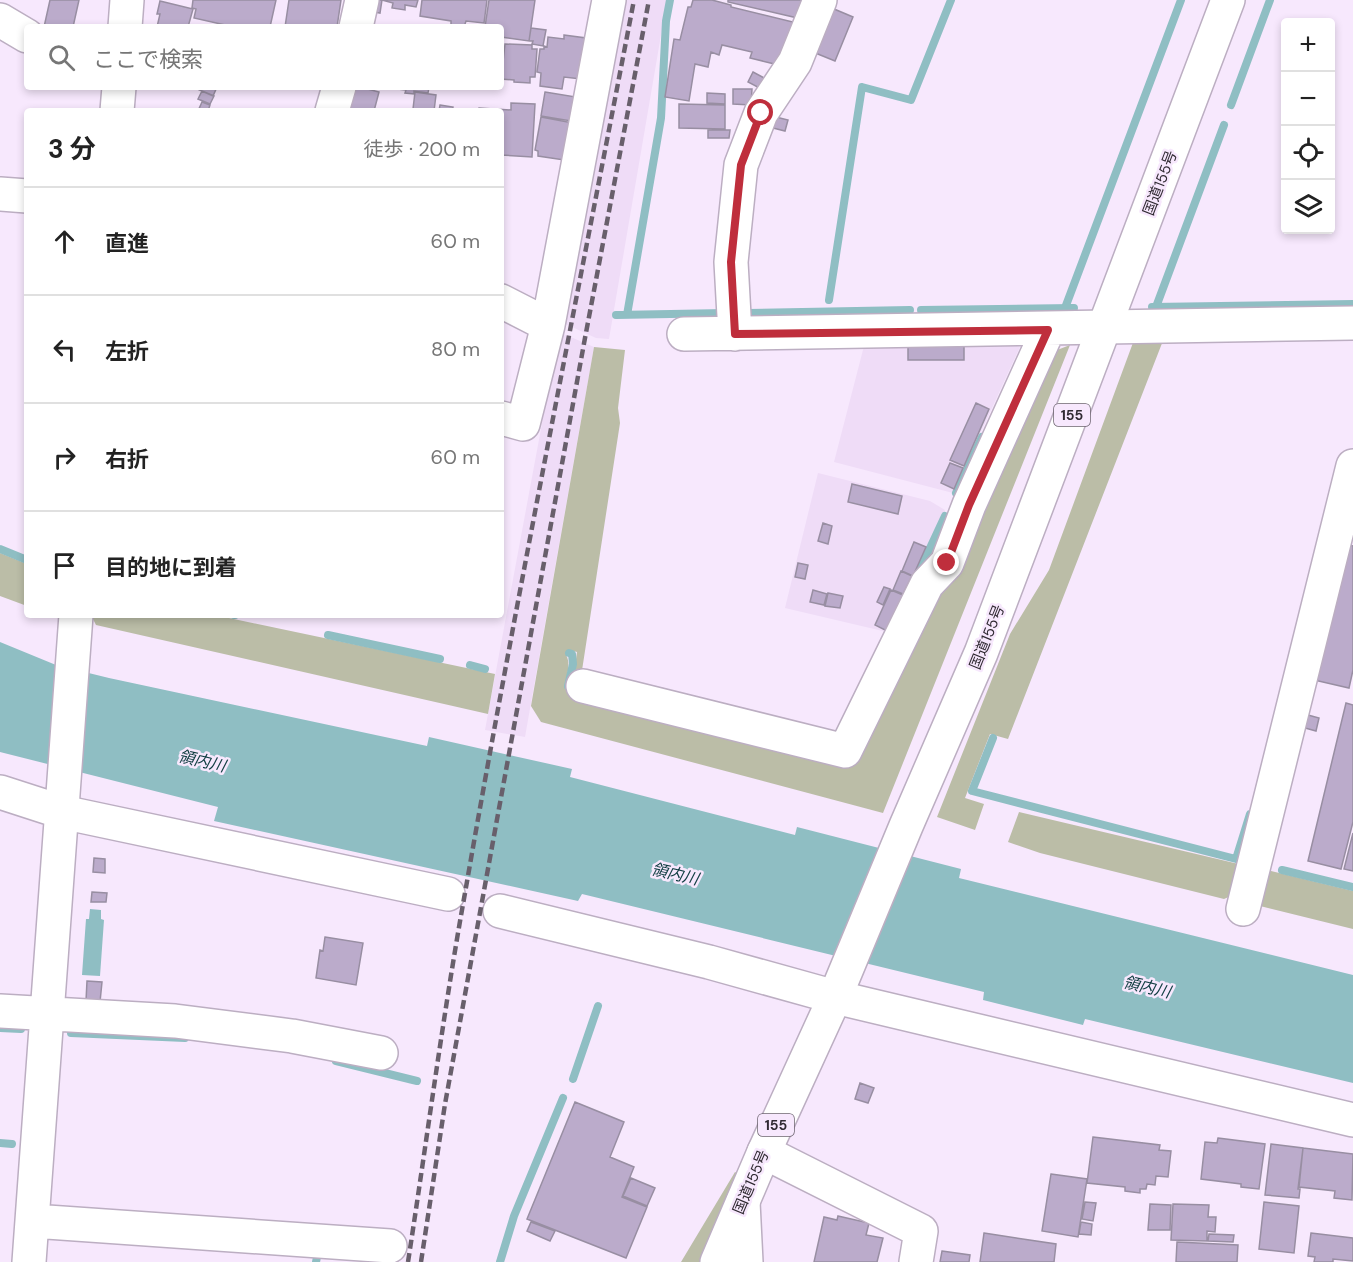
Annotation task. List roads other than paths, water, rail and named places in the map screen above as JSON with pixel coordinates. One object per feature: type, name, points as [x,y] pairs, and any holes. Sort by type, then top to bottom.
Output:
[{"type":"main road","points":[[125,24],[127,0]]},
{"type":"main road","points":[[504,418],[523,424],[548,325],[609,0]]},
{"type":"main road","points":[[735,334],[731,262],[741,165],[761,113],[795,62],[820,0]]},
{"type":"main road","name":"国道155号","points":[[717,1262],[836,994],[981,653],[1228,0]]},
{"type":"main road","points":[[0,20],[24,34]]},
{"type":"main road","points":[[333,108],[338,90]]},
{"type":"main road","points":[[0,194],[24,196]]},
{"type":"main road","points":[[504,303],[548,325]]},
{"type":"main road","points":[[684,334],[1048,330],[1353,323]]},
{"type":"main road","points":[[583,686],[845,751],[927,584],[947,563],[969,505],[1048,330]]},
{"type":"main road","points":[[1243,909],[1353,466]]},
{"type":"main road","points":[[29,1262],[76,622]]},
{"type":"main road","points":[[0,792],[62,812],[448,894]]},
{"type":"main road","points":[[500,911],[1353,1120]]},
{"type":"main road","points":[[0,1011],[175,1021],[292,1036],[381,1053]]},
{"type":"main road","points":[[764,1152],[921,1231],[916,1262]]},
{"type":"main road","points":[[743,1202],[746,1262]]},
{"type":"main road","points":[[33,1221],[390,1246]]},
{"type":"water","name":"領内川","points":[[0,642],[56,665],[109,678],[427,746],[429,737],[572,769],[570,777],[795,835],[797,827],[961,869],[959,878],[1353,975],[1353,1083],[1085,1019],[1083,1025],[983,1000],[984,992],[582,894],[578,901],[214,821],[218,807],[0,752]]},
{"type":"water","points":[[90,909],[101,910],[101,919],[104,920],[100,976],[82,975],[86,919],[89,919]]},
{"type":"waterway","points":[[627,315],[661,118],[666,21],[670,0]]},
{"type":"waterway","points":[[829,300],[862,87],[911,100],[951,0]]},
{"type":"waterway","points":[[1065,308],[1181,0]]},
{"type":"waterway","points":[[1231,105],[1270,0]]},
{"type":"waterway","points":[[1156,307],[1224,125]]},
{"type":"waterway","points":[[1152,307],[1353,304]]},
{"type":"waterway","points":[[921,310],[1074,308]]},
{"type":"waterway","points":[[748,313],[910,310]]},
{"type":"waterway","points":[[616,315],[725,313]]},
{"type":"waterway","points":[[956,493],[982,437]]},
{"type":"waterway","points":[[917,576],[945,516]]},
{"type":"waterway","points":[[0,549],[24,559]]},
{"type":"waterway","points":[[328,635],[440,659]]},
{"type":"waterway","points":[[568,686],[573,664],[572,654],[569,653]]},
{"type":"waterway","points":[[470,665],[485,669]]},
{"type":"waterway","points":[[993,738],[972,791],[1236,859],[1250,814]]},
{"type":"waterway","points":[[1282,870],[1353,887]]},
{"type":"waterway","points":[[573,1079],[598,1006]]},
{"type":"waterway","points":[[0,1028],[21,1029]]},
{"type":"waterway","points":[[71,1033],[185,1038]]},
{"type":"waterway","points":[[336,1061],[417,1081]]},
{"type":"waterway","points":[[500,1262],[514,1216],[563,1098]]},
{"type":"waterway","points":[[0,1143],[12,1144]]},
{"type":"waterway","points":[[316,1262],[319,1247]]},
{"type":"railway","points":[[408,1262],[449,985],[485,781],[634,0]]},
{"type":"railway","points":[[421,1262],[445,1104],[649,0]]}]
